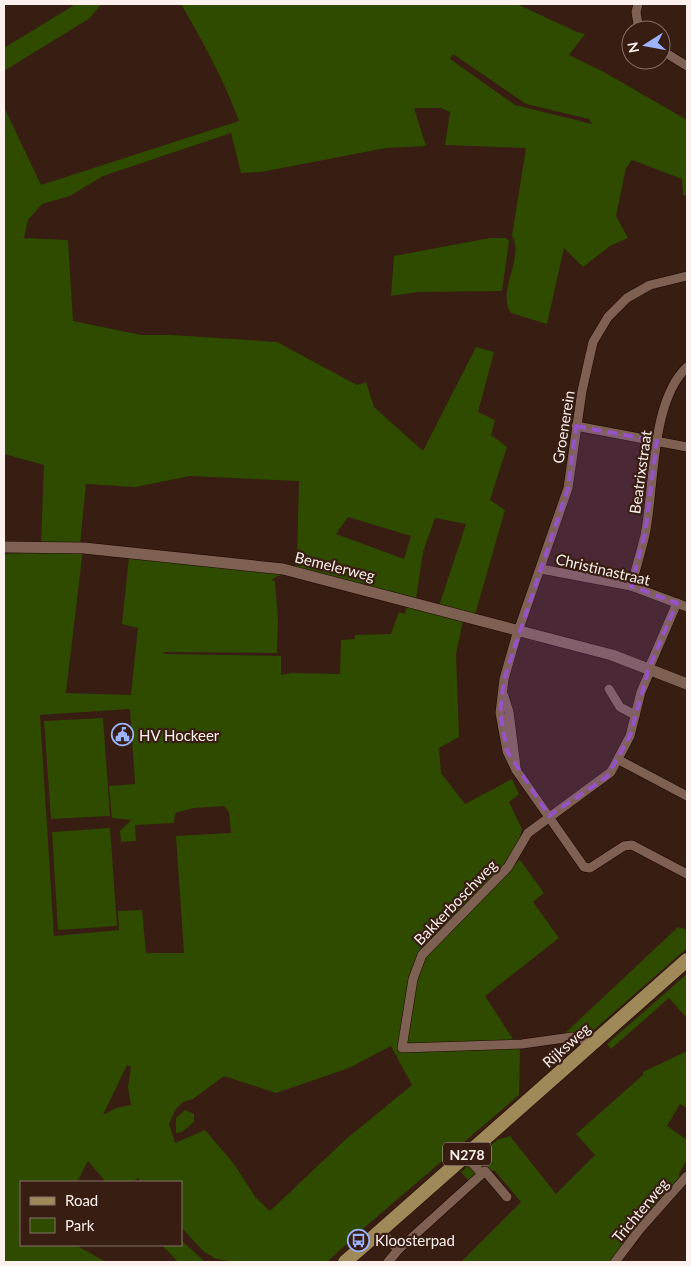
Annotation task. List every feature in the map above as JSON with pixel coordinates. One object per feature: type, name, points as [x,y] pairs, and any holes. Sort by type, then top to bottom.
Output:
[{"type":"main road","name":"Rijksweg","points":[[345,1262],[687,960]]},
{"type":"street","points":[[638,4],[636,12],[638,20]]},
{"type":"street","points":[[671,56],[687,66]]},
{"type":"street","name":"Groenerein","points":[[549,816],[516,770],[509,712],[503,695],[504,679],[518,630],[568,488],[576,426],[593,342],[601,325],[627,298],[650,285],[687,276]]},
{"type":"street","name":"Beatrixstraat","points":[[631,586],[645,534],[657,440],[672,386],[687,367]]},
{"type":"street","points":[[576,426],[687,447]]},
{"type":"street","name":"Bemelerweg","points":[[4,547],[99,549],[283,569],[600,652],[650,668],[687,684]]},
{"type":"street","name":"Christinastraat","points":[[541,569],[631,586],[687,607]]},
{"type":"street","points":[[650,668],[677,604]]},
{"type":"street","name":"Bakkerboschweg","points":[[590,1046],[582,1039],[572,1037],[522,1044],[402,1048],[413,979],[422,955],[508,867],[523,838],[549,816],[607,777],[619,760],[630,736],[641,692],[650,668]]},
{"type":"street","points":[[609,689],[620,707],[635,714]]},
{"type":"street","points":[[619,760],[687,796]]},
{"type":"street","points":[[549,816],[587,869],[624,846],[632,845],[687,874]]},
{"type":"street","points":[[466,1156],[482,1174]]},
{"type":"street","points":[[388,1262],[398,1250],[485,1172],[507,1196]]},
{"type":"street","name":"Trichterweg","points":[[615,1262],[640,1229],[687,1176]]},
{"type":"street","points":[[381,1231],[398,1250]]},
{"type":"highlighted area","points":[[576,426],[657,441],[645,534],[631,586],[677,603],[649,668],[630,736],[607,777],[549,816],[507,751],[500,713],[504,679],[568,488]]},
{"type":"green space","points":[[76,4],[101,4],[90,18],[4,71],[4,48]]},
{"type":"green space","points":[[181,4],[517,4],[585,34],[569,55],[604,72],[687,120],[687,196],[683,195],[682,179],[632,160],[626,168],[616,216],[628,238],[610,246],[583,267],[564,248],[547,324],[511,313],[507,304],[508,285],[515,254],[512,236],[526,148],[445,145],[450,112],[441,108],[414,108],[426,146],[386,148],[261,172],[241,173],[231,133],[103,176],[70,196],[42,204],[28,220],[24,238],[68,240],[73,321],[141,335],[171,335],[277,342],[357,385],[366,382],[374,407],[423,451],[476,347],[494,352],[478,412],[495,420],[491,435],[507,447],[490,500],[505,510],[475,615],[439,606],[466,524],[435,518],[423,552],[416,599],[294,568],[297,562],[299,481],[190,476],[135,487],[86,484],[80,545],[41,544],[44,465],[4,454],[4,107],[41,185],[239,121],[220,76]],"holes":[[[453,54],[526,104],[589,119],[592,124],[515,105],[450,59]],[[348,517],[411,536],[404,559],[336,534]]]},
{"type":"green space","points":[[490,238],[506,238],[509,241],[502,291],[419,292],[391,296],[394,256]]},
{"type":"green space","points":[[130,548],[253,560],[294,568],[271,580],[275,581],[278,621],[277,653],[163,652],[165,654],[281,656],[281,675],[291,673],[340,674],[341,640],[355,639],[355,635],[391,634],[399,612],[405,614],[407,606],[463,621],[456,654],[459,737],[439,748],[441,773],[465,804],[512,779],[519,794],[509,802],[522,829],[512,866],[520,860],[544,893],[533,902],[559,938],[485,996],[520,1050],[519,1095],[327,1262],[236,1262],[216,1259],[203,1251],[182,1228],[182,1181],[140,1181],[138,1178],[134,1181],[105,1181],[88,1161],[78,1181],[20,1181],[20,1246],[78,1246],[106,1262],[4,1262],[4,554],[83,549],[66,693],[131,695],[138,628],[122,624]],"holes":[[[130,709],[135,784],[109,786],[112,818],[131,820],[120,831],[121,842],[136,841],[135,825],[174,823],[175,813],[194,808],[224,806],[229,812],[231,833],[176,836],[184,953],[146,953],[142,910],[118,911],[119,930],[54,936],[40,715]],[[391,1046],[412,1085],[345,1140],[270,1211],[256,1198],[234,1164],[205,1130],[175,1143],[169,1124],[175,1110],[183,1102],[193,1099],[224,1076],[276,1093],[349,1068]],[[127,1065],[131,1067],[128,1087],[131,1105],[116,1108],[103,1115]]]},
{"type":"green space","points":[[103,718],[110,816],[51,819],[44,721]]},
{"type":"green space","points":[[110,828],[117,926],[58,930],[52,832]]},
{"type":"green space","points":[[678,927],[687,930],[687,948],[588,1035],[562,1036]]},
{"type":"green space","points":[[687,974],[687,1018],[669,998],[611,1049],[607,1044]]},
{"type":"green space","points":[[687,1051],[687,1108],[680,1104],[667,1126],[687,1140],[687,1159],[679,1174],[680,1181],[612,1262],[461,1262],[521,1202],[494,1170],[473,1186],[461,1172],[497,1140],[510,1136],[556,1194],[595,1155],[576,1134],[643,1075],[643,1072]]},
{"type":"green space","points":[[185,1110],[194,1114],[194,1122],[182,1132],[176,1133],[176,1118]]},
{"type":"green space","points":[[182,1241],[205,1262],[178,1262],[163,1246],[182,1246]]},
{"type":"place","name":"HV Hockeer","points":[[123,735]]},
{"type":"place","name":"Kloosterpad","points":[[359,1240]]}]
